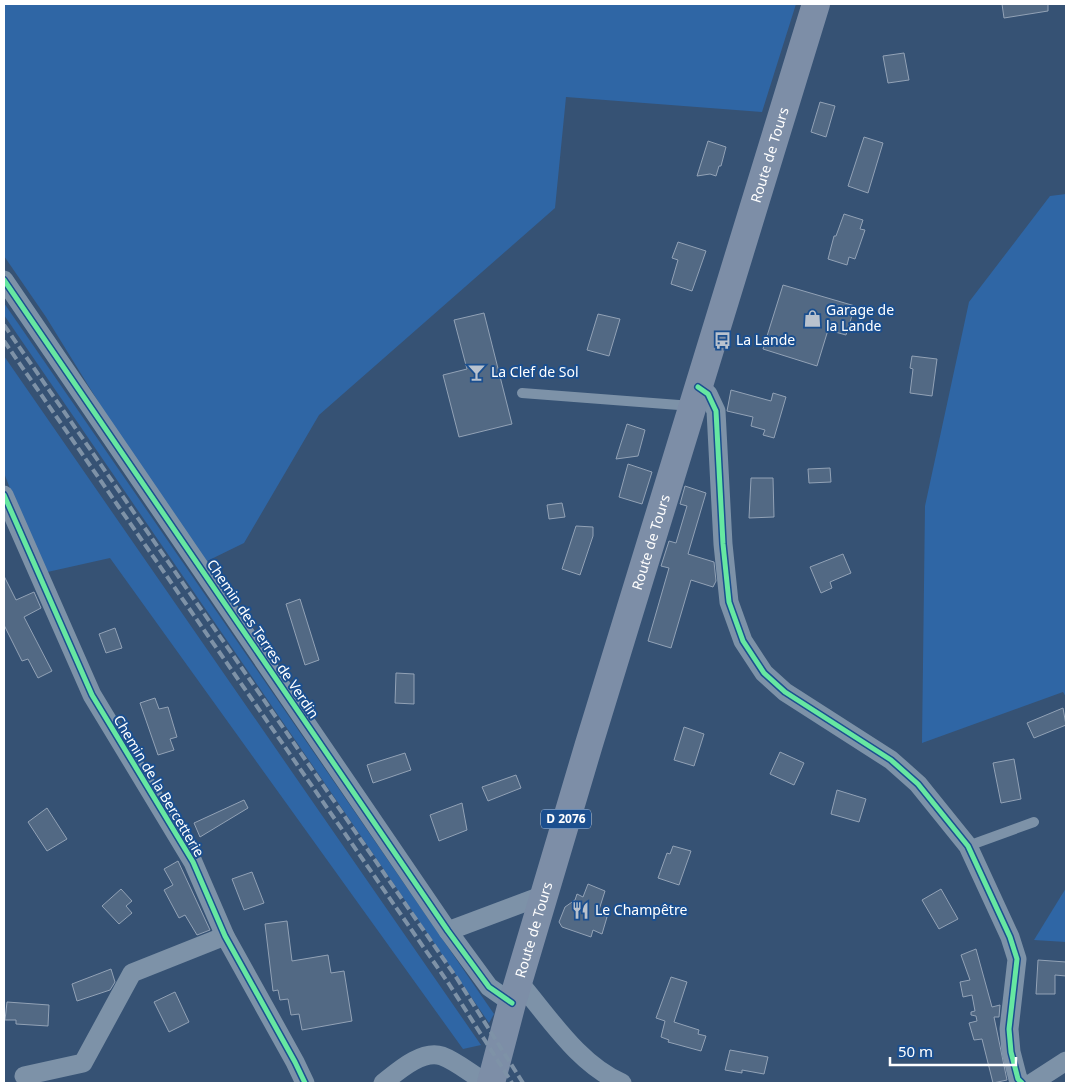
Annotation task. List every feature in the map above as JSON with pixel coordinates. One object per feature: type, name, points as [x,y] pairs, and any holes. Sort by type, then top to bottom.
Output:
[{"type":"main road","name":"Route de Tours","points":[[491,1083],[544,894],[816,4]]},
{"type":"street","name":"Chemin des Terres de Verdin","points":[[4,280],[448,930],[490,987],[515,992],[603,1072],[622,1083]]},
{"type":"street","points":[[696,396],[708,394],[716,412],[723,544],[729,602],[742,641],[764,673],[785,692],[891,760],[918,784],[968,846],[1010,937],[1017,959],[1009,1030],[1018,1078],[1022,1083]]},
{"type":"street","name":"Chemin de la Bercetterie","points":[[4,495],[92,695],[193,862],[225,936],[295,1062],[304,1083]]},
{"type":"street","points":[[448,930],[544,894]]},
{"type":"street","points":[[24,1076],[83,1063],[132,973],[225,936]]},
{"type":"street","points":[[383,1083],[418,1060],[434,1055],[449,1060],[487,1083]]},
{"type":"street","points":[[1032,1083],[1066,1061]]},
{"type":"lane","points":[[522,393],[696,396]]},
{"type":"lane","points":[[968,846],[1034,822]]},
{"type":"shaded area","points":[[4,4],[796,4],[762,112],[566,97],[555,208],[319,415],[244,543],[199,565],[46,317],[4,256]]},
{"type":"shaded area","points":[[1066,194],[1066,697],[1063,692],[922,743],[925,506],[969,302],[1050,196]]},
{"type":"shaded area","points":[[4,303],[494,1014],[489,1023],[4,315]]},
{"type":"shaded area","points":[[4,356],[481,1045],[463,1049],[110,558],[43,573],[4,473]]},
{"type":"shaded area","points":[[1066,888],[1066,942],[1034,940]]},
{"type":"building","points":[[1002,4],[1048,4],[1048,11],[1004,18]]},
{"type":"building","points":[[904,53],[909,80],[888,83],[883,56]]},
{"type":"building","points":[[820,102],[835,106],[826,137],[811,132]]},
{"type":"building","points":[[864,137],[883,143],[868,193],[848,186]]},
{"type":"building","points":[[708,141],[726,147],[721,166],[719,166],[716,176],[710,174],[697,176]]},
{"type":"building","points":[[844,214],[863,220],[860,229],[865,230],[855,259],[849,257],[847,265],[828,259],[834,236],[836,236]]},
{"type":"building","points":[[678,242],[706,251],[692,291],[671,284],[678,260],[672,258]]},
{"type":"building","name":"Garage de la Lande","points":[[783,285],[855,306],[846,335],[828,330],[817,366],[763,349]]},
{"type":"building","name":"La Clef de Sol","points":[[484,313],[512,424],[459,437],[443,375],[467,369],[454,320]]},
{"type":"building","points":[[598,314],[620,319],[609,356],[587,350]]},
{"type":"building","points":[[912,356],[937,359],[932,396],[910,393],[913,369],[910,368]]},
{"type":"building","points":[[731,390],[771,401],[773,393],[786,397],[774,438],[763,435],[765,430],[751,426],[753,417],[727,411]]},
{"type":"building","points":[[627,424],[645,430],[638,456],[616,459]]},
{"type":"building","points":[[628,464],[652,472],[642,504],[619,497]]},
{"type":"building","points":[[830,468],[831,482],[809,483],[808,469]]},
{"type":"building","points":[[751,478],[773,478],[774,517],[749,518]]},
{"type":"building","points":[[685,486],[706,493],[688,554],[714,562],[716,581],[713,587],[691,580],[671,648],[648,641],[669,568],[661,566],[669,541],[676,543],[687,506],[680,504]]},
{"type":"building","points":[[562,503],[565,517],[549,519],[547,505]]},
{"type":"building","points":[[576,526],[593,527],[593,536],[580,575],[562,569]]},
{"type":"building","points":[[843,554],[851,573],[830,582],[832,588],[821,593],[810,567]]},
{"type":"building","points":[[4,576],[16,600],[34,592],[41,608],[24,617],[52,671],[38,678],[28,659],[22,661],[4,625]]},
{"type":"building","points":[[300,599],[319,660],[305,665],[286,604]]},
{"type":"building","points":[[115,628],[122,648],[106,653],[99,634]]},
{"type":"building","points":[[396,673],[414,674],[414,704],[395,703]]},
{"type":"building","points":[[155,698],[159,709],[168,707],[177,737],[170,739],[174,750],[158,755],[140,703]]},
{"type":"building","points":[[1063,708],[1066,725],[1034,738],[1027,723]]},
{"type":"building","points":[[684,727],[704,734],[694,766],[674,760]]},
{"type":"building","points":[[780,752],[804,763],[794,785],[770,774]]},
{"type":"building","points":[[405,753],[411,770],[373,783],[367,765]]},
{"type":"building","points":[[1014,759],[1021,799],[1001,803],[993,763]]},
{"type":"building","points":[[516,775],[521,788],[488,801],[482,787]]},
{"type":"building","points":[[837,790],[866,799],[859,822],[831,814]]},
{"type":"building","points":[[244,800],[248,808],[200,837],[194,823]]},
{"type":"building","points":[[462,803],[467,830],[439,841],[430,815]]},
{"type":"building","points":[[47,808],[67,839],[47,851],[28,822]]},
{"type":"building","points":[[673,846],[691,851],[679,885],[658,878],[667,853],[670,854]]},
{"type":"building","points":[[178,861],[210,930],[197,935],[185,915],[179,918],[164,890],[173,885],[164,869]]},
{"type":"building","points":[[252,872],[264,903],[244,910],[232,879]]},
{"type":"building","name":"Le Champêtre","points":[[588,884],[605,891],[598,913],[607,917],[602,934],[593,930],[591,937],[562,927],[559,922],[565,907],[575,900],[577,894],[583,897]]},
{"type":"building","points":[[121,889],[132,901],[126,906],[132,913],[119,924],[102,906]]},
{"type":"building","points":[[941,889],[958,919],[939,929],[922,900]]},
{"type":"building","points":[[287,921],[292,961],[328,955],[331,973],[344,971],[352,1021],[302,1030],[299,1014],[291,1015],[288,999],[280,1000],[278,990],[273,991],[265,924]]},
{"type":"building","points":[[976,949],[992,1007],[1000,1005],[999,1017],[994,1017],[1007,1080],[993,1083],[982,1039],[974,1040],[969,1023],[977,1021],[976,1016],[971,1015],[971,1012],[975,1011],[972,995],[963,997],[960,982],[970,980],[961,955]]},
{"type":"building","points":[[1038,960],[1066,962],[1066,976],[1055,975],[1055,994],[1036,994]]},
{"type":"building","points":[[111,969],[115,982],[110,990],[77,1001],[72,984]]},
{"type":"building","points":[[671,977],[687,982],[674,1022],[699,1030],[698,1034],[706,1036],[701,1051],[668,1042],[669,1040],[661,1037],[665,1021],[656,1018]]},
{"type":"building","points":[[175,992],[189,1022],[169,1032],[154,1002]]},
{"type":"building","points":[[7,1002],[49,1005],[48,1026],[16,1024],[16,1020],[5,1020]]},
{"type":"building","points":[[730,1050],[768,1057],[764,1074],[742,1070],[742,1073],[725,1070]]},
{"type":"railway","points":[[4,325],[456,977],[523,1083]]},
{"type":"railway","points":[[4,341],[449,984],[512,1083]]},
{"type":"cycle path","points":[[4,280],[448,931],[489,987],[512,1003]]},
{"type":"cycle path","points":[[698,387],[708,394],[716,411],[723,544],[729,602],[743,641],[764,673],[785,692],[891,760],[918,784],[968,846],[1010,937],[1017,959],[1009,1029],[1011,1052],[1018,1079],[1022,1083]]},
{"type":"cycle path","points":[[4,495],[92,695],[193,862],[225,936],[305,1083]]},
{"type":"place","name":"Garage de la Lande","points":[[812,318]]},
{"type":"place","name":"La Lande","points":[[722,340]]},
{"type":"place","name":"La Clef de Sol","points":[[477,372]]},
{"type":"place","name":"Le Champêtre","points":[[581,910]]}]
